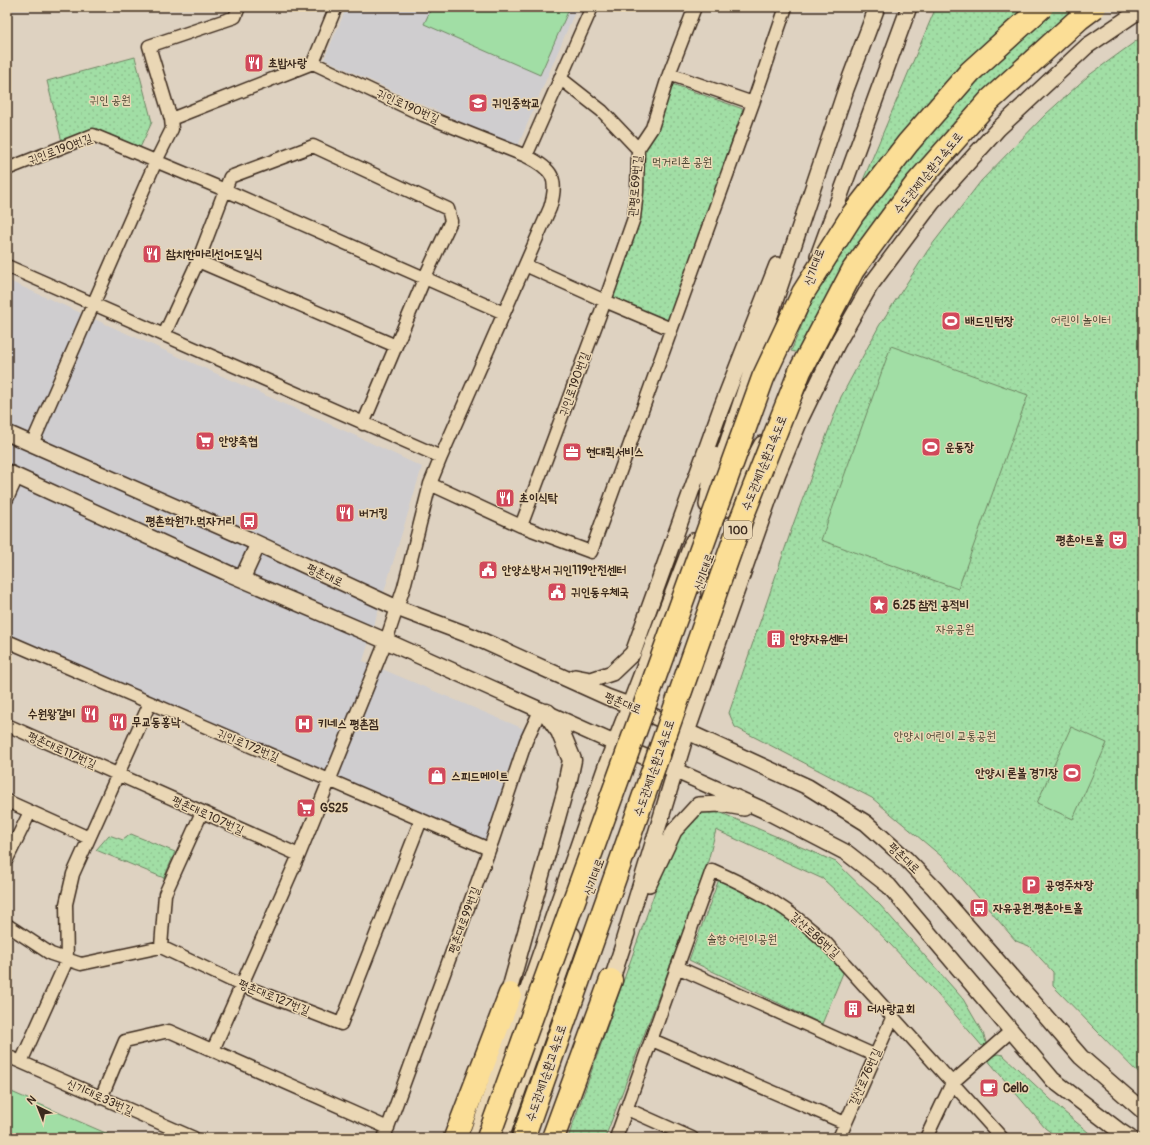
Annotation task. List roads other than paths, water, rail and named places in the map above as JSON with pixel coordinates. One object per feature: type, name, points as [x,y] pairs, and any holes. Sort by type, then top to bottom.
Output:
[{"type":"highway","name":"100","points":[[488,1138],[760,385],[803,293],[853,214],[908,143],[970,72],[1042,7]]},
{"type":"highway","name":"수도권제1순환고속도로","points":[[523,1138],[743,515],[800,371],[853,270],[916,184],[990,100],[1079,19],[1095,7]]},
{"type":"highway","points":[[553,1138],[611,980]]},
{"type":"highway","points":[[455,1138],[510,994]]},
{"type":"main road","points":[[544,712],[560,731],[572,760],[567,784]]},
{"type":"street","points":[[32,444],[156,161],[172,129],[171,119],[149,46],[235,17],[239,7]]},
{"type":"street","points":[[171,119],[313,63],[336,7]]},
{"type":"street","points":[[526,156],[592,7]]},
{"type":"street","points":[[638,148],[652,128],[669,74],[694,7]]},
{"type":"street","points":[[430,484],[521,526],[591,552],[753,103],[786,7]]},
{"type":"street","name":"신기대로","points":[[476,1138],[614,744],[707,505],[846,89],[877,7]]},
{"type":"street","name":"신기대로","points":[[501,1138],[651,714],[706,568],[726,509],[909,7]]},
{"type":"street","points":[[726,509],[853,280],[915,195],[985,114],[1100,7]]},
{"type":"street","points":[[563,1138],[578,1096],[611,980],[687,732],[778,473],[801,418],[837,344],[870,286],[932,203],[998,129],[1087,46],[1143,8]]},
{"type":"street","name":"귀인로190번길","points":[[313,63],[424,115],[541,163],[548,170],[555,187],[550,208],[430,484],[404,587],[386,641]]},
{"type":"street","points":[[669,74],[753,103]]},
{"type":"street","name":"관평로69번길","points":[[560,78],[602,111],[638,148],[634,218],[605,301]]},
{"type":"street","points":[[554,672],[591,680],[612,673],[634,653],[720,411],[846,89]]},
{"type":"street","name":"귀인로190번길","points":[[7,169],[93,135],[226,190]]},
{"type":"street","points":[[164,335],[198,261],[230,177],[313,146],[448,210],[451,221],[425,277],[363,424]]},
{"type":"street","points":[[226,190],[504,313]]},
{"type":"street","points":[[198,261],[396,346]]},
{"type":"street","points":[[525,265],[671,329]]},
{"type":"street","points":[[7,266],[363,424],[441,457]]},
{"type":"street","name":"귀인로190번길","points":[[521,526],[605,301]]},
{"type":"street","points":[[707,505],[720,411]]},
{"type":"street","name":"평촌대로","points":[[7,433],[258,544],[397,608],[474,637],[651,714],[687,732],[808,786],[866,823],[906,859],[934,888],[1081,1057],[1143,1111]]},
{"type":"street","points":[[7,499],[12,475],[242,579],[386,641],[768,812],[847,853],[889,886],[1053,1080],[1130,1138]]},
{"type":"street","points":[[242,579],[258,544]]},
{"type":"street","points":[[706,568],[717,649]]},
{"type":"street","name":"귀인로172번길","points":[[7,641],[330,779],[489,849]]},
{"type":"street","points":[[213,1050],[298,855],[386,641]]},
{"type":"street","points":[[21,1062],[67,960],[66,904],[73,874],[150,703]]},
{"type":"street","name":"평촌대로99번길","points":[[101,1098],[125,1040],[169,1031],[213,1050],[386,1133],[489,849],[526,741],[544,712]]},
{"type":"street","name":"평촌대로117번길","points":[[7,725],[118,775]]},
{"type":"street","name":"평촌대로107번길","points":[[118,775],[298,855]]},
{"type":"street","points":[[447,1138],[602,778]]},
{"type":"street","points":[[510,994],[567,784]]},
{"type":"street","points":[[7,802],[89,838]]},
{"type":"street","points":[[623,942],[674,831],[698,805],[721,804],[768,812]]},
{"type":"street","points":[[7,859],[30,812]]},
{"type":"street","points":[[7,925],[51,954],[81,964],[161,947],[165,894],[202,812]]},
{"type":"street","name":"평촌대로127번길","points":[[161,947],[241,985],[341,1024],[421,820]]},
{"type":"street","name":"갈산로86번길","points":[[616,1138],[712,870],[747,885],[806,924],[825,942],[893,1016],[1002,1138]]},
{"type":"street","points":[[677,967],[874,1055]]},
{"type":"street","name":"갈산로76번길","points":[[839,1138],[874,1055],[893,1016]]},
{"type":"street","points":[[926,1138],[952,1083],[1011,1031]]},
{"type":"street","points":[[652,1040],[845,1123]]},
{"type":"street","name":"신기대로33번길","points":[[7,1056],[194,1138]]},
{"type":"street","points":[[627,1109],[692,1138]]},
{"type":"place","name":"초밥사랑","points":[[254,63]]},
{"type":"place","name":"귀인중학교","points":[[478,103]]},
{"type":"place","name":"참치한마리선어도일식","points":[[152,254]]},
{"type":"place","name":"배드민턴장","points":[[951,321]]},
{"type":"place","name":"안양축협","points":[[205,441]]},
{"type":"place","name":"운동장","points":[[931,447]]},
{"type":"place","name":"현대퀵서비스","points":[[572,452]]},
{"type":"place","name":"초이식탁","points":[[505,498]]},
{"type":"place","name":"버거킹","points":[[345,513]]},
{"type":"place","name":"평촌학원가.먹자거리","points":[[249,521]]},
{"type":"place","name":"평촌아트홀","points":[[1118,540]]},
{"type":"place","name":"안양소방서 귀인119안전센터","points":[[488,570]]},
{"type":"place","name":"귀인동우체국","points":[[557,592]]},
{"type":"place","name":"6.25 참전 공적비","points":[[879,605]]},
{"type":"place","name":"안양자유센터","points":[[776,639]]},
{"type":"place","name":"수원왕갈비","points":[[90,714]]},
{"type":"place","name":"무교동홍낙","points":[[118,722]]},
{"type":"place","name":"키네스 평촌점","points":[[304,724]]},
{"type":"place","name":"안양시 론볼 경기장","points":[[1072,773]]},
{"type":"place","name":"스피드메이트","points":[[437,776]]},
{"type":"place","name":"GS25","points":[[306,808]]},
{"type":"place","name":"공영주차장","points":[[1031,885]]},
{"type":"place","name":"자유공원.평촌아트홀","points":[[979,908]]},
{"type":"place","name":"더사랑교회","points":[[853,1009]]},
{"type":"place","name":"Cello","points":[[989,1088]]},
{"type":"park label","name":"귀인 공원","points":[[110,100]]},
{"type":"park label","name":"먹거리촌 공원","points":[[682,162]]},
{"type":"park label","name":"어린이 놀이터","points":[[1081,320]]},
{"type":"park label","name":"자유공원","points":[[955,629]]},
{"type":"park label","name":"안양시 어린이 교통공원","points":[[945,736]]},
{"type":"park label","name":"솔향 어린이공원","points":[[742,939]]}]
